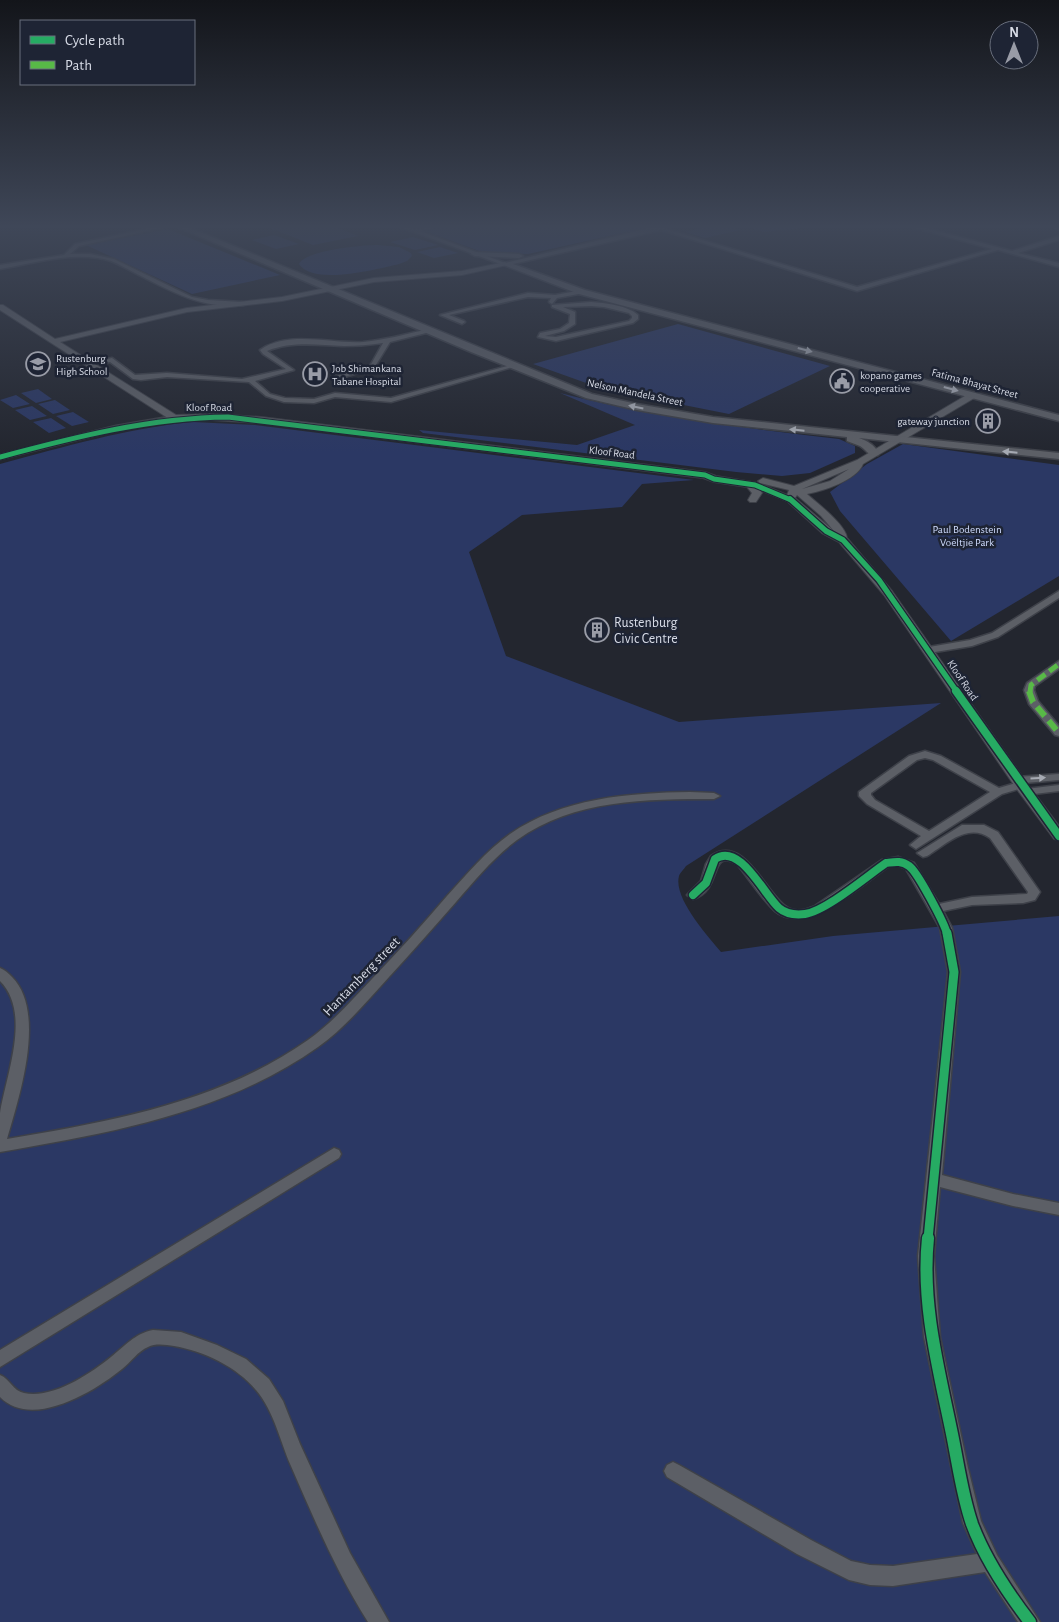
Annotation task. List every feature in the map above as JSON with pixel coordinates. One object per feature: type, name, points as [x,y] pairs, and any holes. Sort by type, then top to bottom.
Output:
[{"type":"main road","name":"Nelson Mandela Street","points":[[357,301],[570,390],[637,407],[713,420],[1059,456]]},
{"type":"main road","name":"Fatima Bhayat Street","points":[[620,301],[1059,418]]},
{"type":"main road","points":[[826,433],[864,444],[874,453]]},
{"type":"street","points":[[205,301],[233,304],[258,303]]},
{"type":"street","points":[[54,341],[187,310],[270,301]]},
{"type":"street","points":[[462,322],[444,317],[443,315],[501,301]]},
{"type":"street","points":[[552,301],[554,306]]},
{"type":"street","points":[[604,305],[631,312],[635,315],[635,319],[631,322],[561,338],[542,338],[542,334],[562,330],[572,324],[574,313],[554,306],[604,305]]},
{"type":"street","points":[[0,307],[174,418]]},
{"type":"street","points":[[89,363],[112,360],[131,376],[137,378],[167,375],[250,380],[291,370],[291,368],[263,351],[269,348],[301,340],[340,344],[387,340],[428,331]]},
{"type":"street","points":[[338,377],[372,367],[387,340]]},
{"type":"street","points":[[250,380],[271,397],[284,400],[314,401],[335,395],[391,400],[513,366]]},
{"type":"street","points":[[794,493],[851,472],[860,462],[874,453],[973,395]]},
{"type":"street","name":"Kloof Road","points":[[0,457],[116,428],[174,418],[212,417],[260,420],[705,475],[714,478],[755,483],[766,489],[794,493],[826,531],[843,540],[879,580],[1021,785],[1059,836]]},
{"type":"street","points":[[755,483],[823,482]]},
{"type":"street","points":[[817,509],[823,482]]},
{"type":"street","points":[[755,483],[794,493],[817,509],[841,533],[843,540]]},
{"type":"street","points":[[753,500],[757,493],[755,483]]},
{"type":"street","points":[[929,650],[972,643],[995,635],[1059,594]]},
{"type":"street","points":[[1059,664],[1031,685],[1029,690],[1033,702],[1059,733]]},
{"type":"street","points":[[929,836],[871,802],[865,796],[865,792],[913,758],[924,754],[937,758],[998,792]]},
{"type":"street","points":[[936,909],[972,901],[1031,897],[1034,892],[994,835],[984,828],[962,829],[919,849],[929,836],[998,792],[1059,777]]},
{"type":"street","points":[[1021,785],[1059,788]]},
{"type":"street","name":"Hantamberg street","points":[[0,1146],[83,1132],[165,1111],[261,1078],[315,1043],[348,1012],[388,971],[485,860],[524,830],[583,806],[618,799],[658,795],[714,796]]},
{"type":"street","points":[[694,895],[707,881],[713,860],[718,857],[734,857],[741,861],[780,909],[787,913],[808,914],[819,910],[886,863],[898,861],[910,866],[946,928],[954,972],[926,1256],[932,1337],[972,1523],[990,1562],[1012,1598],[1030,1622]]},
{"type":"street","points":[[0,973],[13,986],[19,1005],[23,1042],[17,1074],[0,1139]]},
{"type":"street","points":[[0,1359],[334,1154]]},
{"type":"street","points":[[933,1179],[1013,1200],[1059,1209]]},
{"type":"street","points":[[0,1383],[6,1393],[15,1400],[28,1402],[55,1399],[91,1383],[140,1343],[156,1338],[172,1338],[191,1342],[235,1361],[262,1382],[273,1397],[292,1447],[349,1572],[379,1622]]},
{"type":"street","points":[[673,1471],[804,1547],[849,1570],[893,1576],[990,1562]]},
{"type":"green space","points":[[678,324],[830,366],[729,414],[603,389],[533,364]]},
{"type":"green space","points":[[38,389],[52,399],[36,403],[21,393]]},
{"type":"green space","points":[[560,393],[664,415],[839,439],[855,446],[855,453],[810,473],[782,476],[423,433],[419,430],[577,445],[635,425]]},
{"type":"green space","points":[[16,395],[30,404],[13,408],[0,400]]},
{"type":"green space","points":[[55,400],[70,410],[53,414],[38,404]]},
{"type":"green space","points":[[32,406],[47,416],[30,420],[15,410]]},
{"type":"green space","points":[[73,412],[89,422],[72,426],[56,416]]},
{"type":"green space","points":[[51,418],[66,428],[49,433],[33,422]]},
{"type":"green space","points":[[193,422],[255,425],[694,480],[642,484],[622,507],[522,515],[469,552],[506,656],[679,722],[941,703],[686,866],[679,876],[679,885],[686,905],[700,927],[721,952],[833,936],[1059,916],[1059,1622],[0,1622],[0,464],[120,433]]},
{"type":"green space","name":"Paul Bodenstein Voëltjie Park","points":[[903,444],[1059,465],[1059,576],[951,641],[840,511],[830,492],[867,464]]},
{"type":"marked path","points":[[1059,664],[1031,685],[1029,690],[1033,702],[1059,733]]},
{"type":"cycle path","points":[[0,457],[85,435],[141,424],[199,417],[228,417],[705,475],[714,479],[755,485],[790,499],[826,531],[843,540],[879,580],[1021,785],[1059,836]]},
{"type":"cycle path","points":[[693,895],[706,883],[715,859],[718,856],[726,856],[741,861],[780,909],[790,913],[804,914],[819,909],[886,863],[898,861],[910,866],[946,928],[954,972],[926,1256],[932,1337],[972,1523],[990,1562],[1012,1598],[1030,1622]]},
{"type":"place","name":"Rustenburg High School","points":[[38,364]]},
{"type":"place","name":"Job Shimankana Tabane Hospital","points":[[315,374]]},
{"type":"place","name":"kopano games cooperative","points":[[842,381]]},
{"type":"place","name":"gateway junction","points":[[988,421]]},
{"type":"place","name":"Rustenburg Civic Centre","points":[[597,630]]}]
